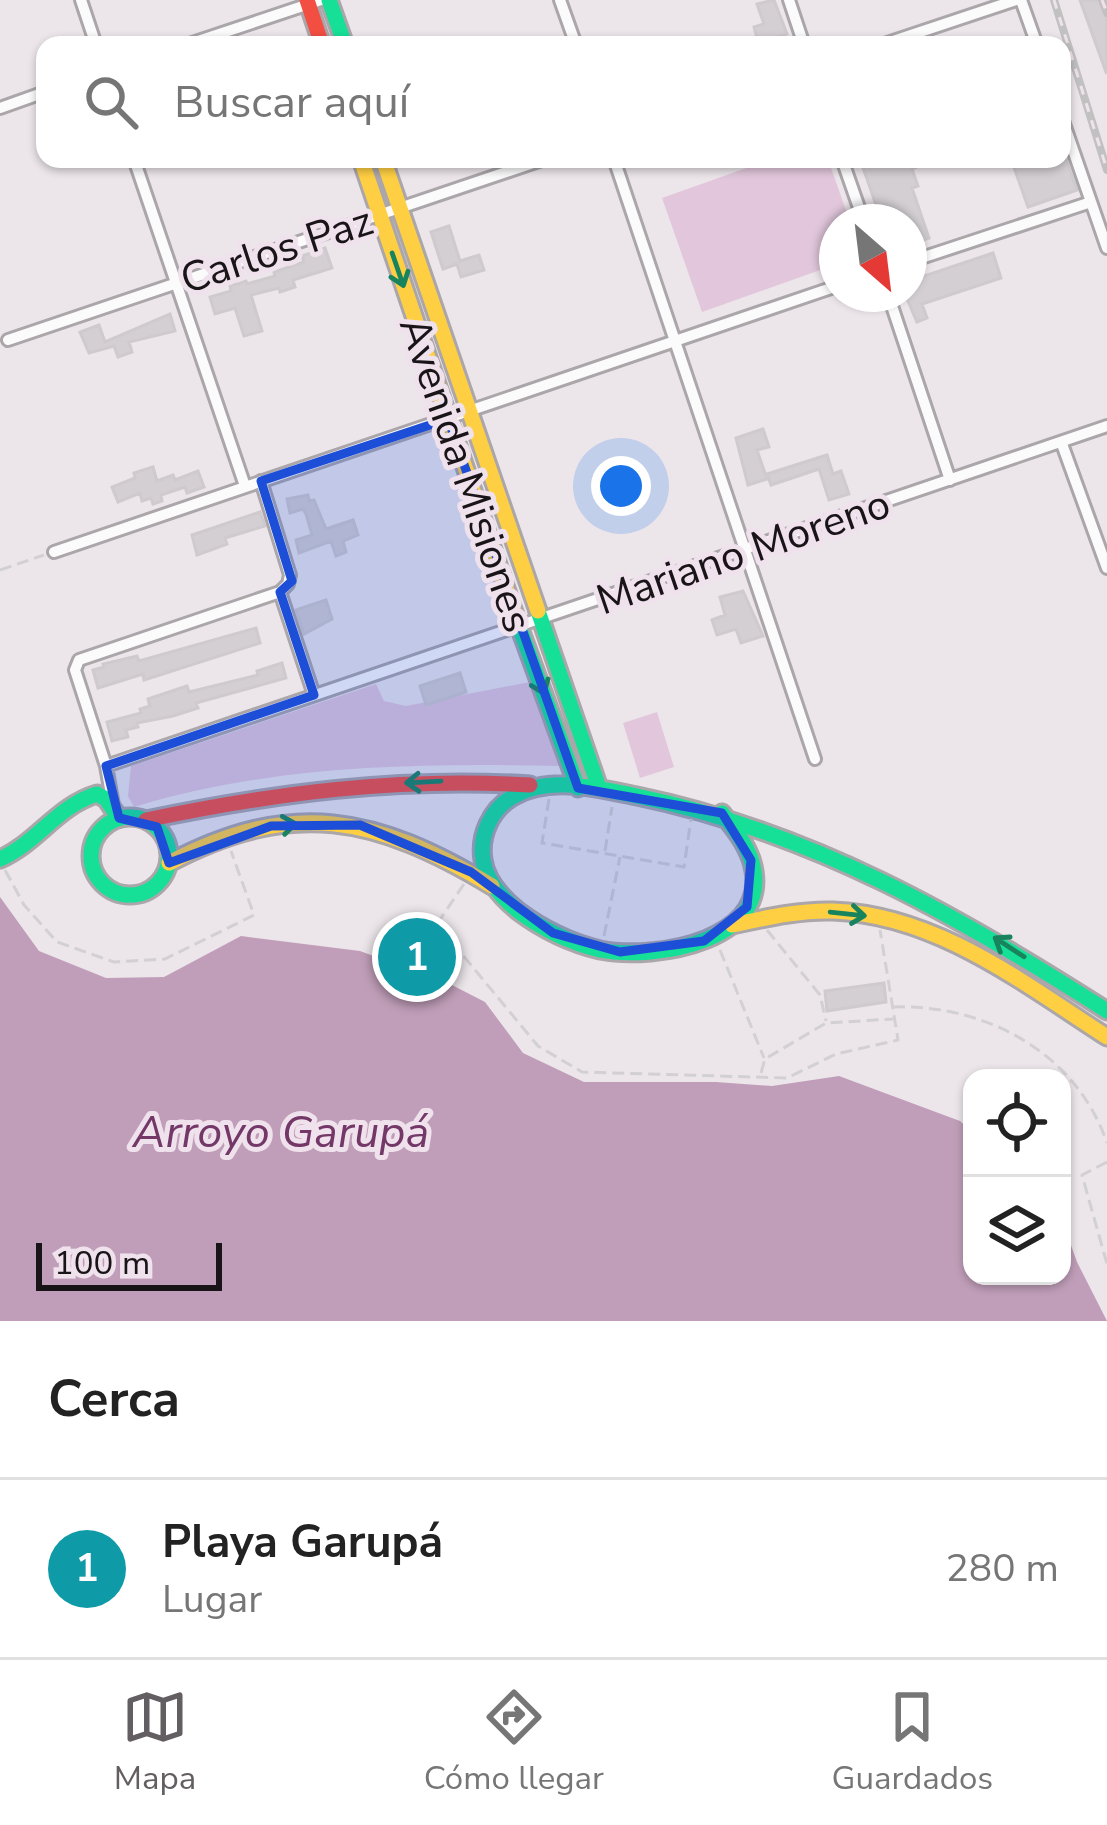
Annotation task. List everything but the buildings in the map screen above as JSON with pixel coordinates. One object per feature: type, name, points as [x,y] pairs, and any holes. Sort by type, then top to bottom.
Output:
[{"type":"main road","points":[[316,1],[321,36]]},
{"type":"main road","points":[[316,1],[339,36]]},
{"type":"main road","name":"Avenida Misiones","points":[[364,168],[578,788]]},
{"type":"main road","name":"Avenida Misiones","points":[[386,168],[539,620],[606,790]]},
{"type":"main road","points":[[0,861],[27,846],[62,808],[97,794],[116,813],[146,820],[265,796],[413,782],[606,790],[722,813],[814,845],[985,931],[1107,1012]]},
{"type":"main road","points":[[493,886],[482,862],[488,824],[506,799],[545,786]]},
{"type":"main road","points":[[116,813],[93,844],[93,869],[109,889],[121,894],[146,892],[157,885],[170,863],[226,836],[310,822],[360,825],[410,840],[493,886],[542,927],[602,950],[669,950],[732,925],[759,920],[838,911],[878,917],[952,941],[1107,1037]]},
{"type":"main road","points":[[722,813],[746,847],[755,874],[753,892],[732,925]]},
{"type":"main road","points":[[146,820],[165,837],[170,863]]},
{"type":"street","points":[[81,0],[93,36]]},
{"type":"street","points":[[560,0],[572,36]]},
{"type":"street","points":[[789,0],[801,36]]},
{"type":"street","points":[[908,36],[1018,0],[1032,36]]},
{"type":"street","points":[[213,36],[316,1]]},
{"type":"street","points":[[0,108],[36,95]]},
{"type":"street","points":[[1071,144],[1107,248]]},
{"type":"street","points":[[137,168],[244,486]]},
{"type":"street","name":"Carlos Paz","points":[[8,340],[518,168]]},
{"type":"street","points":[[617,168],[815,759]]},
{"type":"street","points":[[845,168],[858,204]]},
{"type":"street","points":[[927,256],[1091,202]]},
{"type":"street","points":[[54,552],[819,292]]},
{"type":"street","points":[[894,312],[950,480]]},
{"type":"street","name":"Mariano Moreno","points":[[106,766],[1107,426]]},
{"type":"street","points":[[1061,444],[1107,568]]},
{"type":"street","points":[[116,813],[75,670],[79,660],[280,592],[289,584],[261,481]]},
{"type":"street","points":[[280,592],[314,695]]},
{"type":"path","points":[[0,570],[54,552]]},
{"type":"path","points":[[545,786],[542,844],[684,867],[693,806]]},
{"type":"path","points":[[605,852],[606,790]]},
{"type":"path","points":[[0,861],[25,905],[57,942],[115,962],[165,959],[254,915],[226,836]]},
{"type":"path","points":[[602,950],[620,855]]},
{"type":"path","points":[[471,872],[437,923],[538,1046],[581,1072],[788,1078],[836,1054],[898,1040],[878,917]]},
{"type":"path","points":[[759,920],[820,995],[826,1023]]},
{"type":"path","points":[[714,935],[765,1059],[760,1077]]},
{"type":"path","points":[[892,1007],[955,1010],[1001,1027],[1044,1052],[1082,1092],[1107,1143]]},
{"type":"path","points":[[765,1059],[826,1023],[894,1018]]},
{"type":"path","points":[[1107,1162],[1082,1175],[1107,1264]]},
{"type":"highlighted area","points":[[448,419],[578,788],[722,813],[751,860],[747,907],[704,941],[620,952],[553,933],[471,872],[360,825],[271,826],[169,863],[157,827],[119,818],[106,766],[314,695],[280,592],[292,581],[261,481]]},
{"type":"shaded area","points":[[747,168],[831,168],[844,204],[819,204],[819,270],[702,312],[662,198]]},
{"type":"shaded area","points":[[530,682],[559,766],[451,765],[291,775],[238,782],[134,807],[128,796],[131,766],[376,684],[384,701],[406,706]]},
{"type":"shaded area","points":[[657,712],[674,767],[640,778],[623,723]]},
{"type":"water","name":"Arroyo Garupá","points":[[0,897],[39,951],[106,978],[164,977],[241,936],[360,951],[448,983],[485,1002],[523,1053],[584,1082],[772,1086],[839,1076],[960,1121],[963,1285],[1071,1285],[1071,1245],[1107,1321],[0,1321]]},
{"type":"railway","points":[[1054,0],[1065,36]]},
{"type":"railway","points":[[1102,0],[1107,13]]},
{"type":"railway","points":[[1071,55],[1107,170]]},
{"type":"traffic: fast","points":[[329,0],[342,36]]},
{"type":"traffic: fast","points":[[538,611],[599,788]]},
{"type":"traffic: fast","points":[[516,618],[578,788]]},
{"type":"traffic: fast","points":[[722,813],[726,818],[730,824],[738,835],[751,859],[755,887],[747,909],[730,927],[679,948],[623,953],[568,939],[537,924],[506,900],[491,882],[483,860],[483,841],[493,816],[526,790],[574,785],[637,796],[701,812],[763,831],[882,881],[996,942],[1107,1011]]},
{"type":"traffic: fast","points":[[0,859],[70,807],[97,794],[119,818]]},
{"type":"traffic: fast","points":[[130,817],[158,828],[169,856],[158,884],[130,895],[102,884],[91,856],[102,828],[130,817]]},
{"type":"traffic: slow","points":[[364,168],[516,618]]},
{"type":"traffic: slow","points":[[386,168],[538,611]]},
{"type":"traffic: slow","points":[[169,863],[255,829],[333,824],[410,844],[492,886]]},
{"type":"traffic: slow","points":[[732,925],[833,911],[908,925],[978,955],[1107,1037]]},
{"type":"traffic: jam","points":[[307,0],[319,36]]},
{"type":"traffic: jam","points":[[146,820],[337,789],[433,783],[530,785]]},
{"type":"place","name":"Playa Garupá","points":[[417,957]]}]
